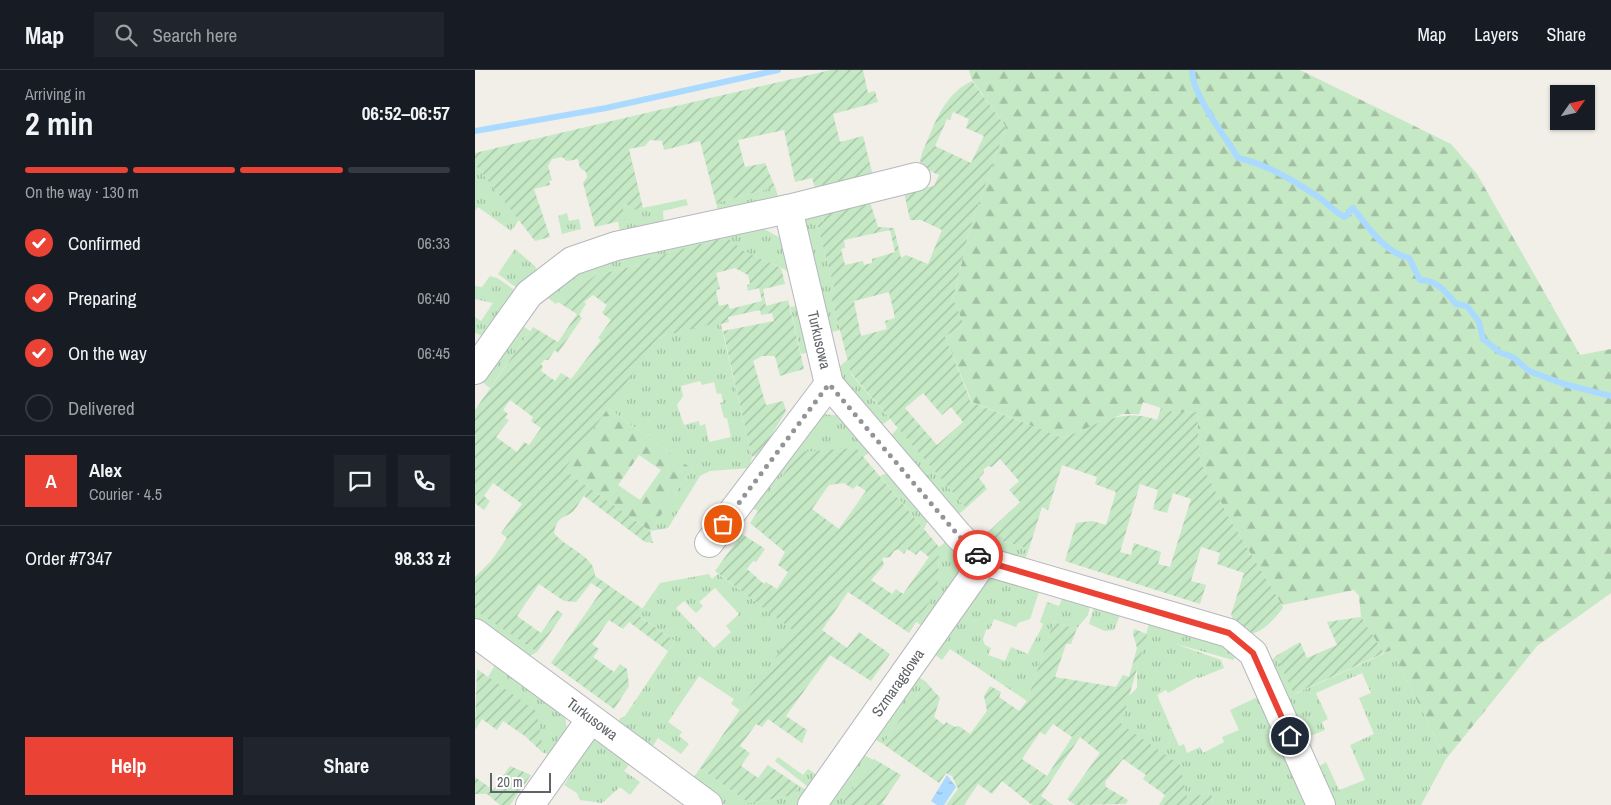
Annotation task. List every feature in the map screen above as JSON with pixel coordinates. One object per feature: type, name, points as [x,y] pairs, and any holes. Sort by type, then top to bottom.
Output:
[{"type":"street","points":[[475,370],[529,294],[572,261],[616,246],[788,209],[916,177]]},
{"type":"street","name":"Turkusowa","points":[[788,209],[829,384],[958,535],[984,561],[1229,633],[1253,653],[1321,805]]},
{"type":"street","points":[[709,543],[829,384]]},
{"type":"street","name":"Szmaragdowa","points":[[812,805],[984,561]]},
{"type":"street","name":"Turkusowa","points":[[475,633],[708,805]]},
{"type":"street","points":[[530,805],[591,719]]},
{"type":"green space","points":[[831,70],[863,70],[868,93],[875,91],[878,102],[833,114],[840,142],[863,136],[873,176],[816,191],[812,178],[795,182],[784,130],[738,140],[745,167],[765,163],[775,187],[716,203],[700,141],[664,150],[662,141],[650,140],[645,146],[629,149],[643,208],[633,210],[628,205],[622,204],[625,220],[595,227],[583,183],[587,177],[586,172],[580,168],[578,159],[567,161],[562,157],[552,159],[548,166],[552,180],[549,181],[550,185],[534,189],[550,237],[535,241],[475,164],[475,153]]},
{"type":"green space","points":[[969,70],[1300,70],[1451,144],[1477,174],[1580,355],[1611,349],[1611,593],[1537,646],[1446,759],[1392,650],[1384,653],[1361,617],[1359,596],[1354,590],[1282,605],[1229,518],[1200,461],[1197,412],[1176,413],[1143,402],[1139,414],[1123,414],[1063,438],[972,402],[945,336],[964,325],[953,300],[969,231],[1006,127],[972,80]]},
{"type":"green space","points":[[972,81],[1006,127],[969,231],[953,299],[964,325],[945,336],[971,402],[1063,438],[1109,419],[1132,416],[1157,420],[1161,408],[1176,413],[1197,412],[1200,461],[1229,518],[1283,608],[1260,631],[1248,634],[1238,626],[1231,615],[1244,573],[1217,564],[1220,553],[1201,547],[1191,581],[1206,585],[1200,604],[1065,561],[1076,523],[1092,521],[1106,525],[1116,492],[1095,484],[1097,477],[1062,465],[1048,510],[1042,507],[1029,549],[991,537],[987,533],[1020,502],[1009,490],[1019,481],[1000,459],[992,467],[988,466],[984,469],[984,473],[979,478],[987,489],[966,508],[851,373],[830,292],[835,291],[817,223],[824,221],[820,210],[869,199],[878,227],[894,228],[901,258],[906,255],[928,264],[942,230],[921,220],[910,220],[904,192],[934,186],[939,175],[926,169],[920,161],[922,153],[935,122],[947,102],[962,87]],"holes":[[[953,112],[969,119],[966,128],[984,136],[971,163],[935,146],[947,119],[950,120]],[[890,230],[895,252],[872,259],[872,263],[864,265],[863,261],[845,265],[841,249],[845,248],[844,240]],[[889,292],[895,318],[885,321],[887,329],[861,336],[854,301]],[[923,393],[942,415],[951,407],[963,422],[937,445],[905,408]],[[1140,484],[1158,490],[1153,509],[1167,513],[1173,493],[1191,499],[1170,567],[1158,564],[1161,552],[1134,543],[1131,555],[1120,552]]]},
{"type":"green space","points":[[475,164],[519,220],[511,231],[478,207],[475,211]]},
{"type":"green space","points":[[775,187],[778,196],[776,199],[718,212],[716,203]]},
{"type":"green space","points":[[686,199],[688,205],[663,211],[664,227],[621,237],[618,221],[621,204],[628,205],[633,210]]},
{"type":"green space","points":[[820,210],[824,221],[817,223],[835,291],[830,292],[840,330],[828,333],[802,219]]},
{"type":"green space","points":[[567,213],[569,221],[579,219],[581,229],[562,234],[558,216]]},
{"type":"green space","points":[[759,226],[784,240],[796,271],[788,273],[786,270],[744,251],[725,237],[639,265],[596,275],[556,304],[544,295],[584,266]]},
{"type":"green space","points":[[726,237],[744,251],[781,268],[785,284],[763,289],[766,306],[788,300],[804,369],[780,376],[775,356],[762,356],[753,361],[766,405],[783,401],[786,411],[760,454],[752,457],[723,331],[774,321],[772,313],[761,315],[760,310],[728,317],[729,322],[721,324],[720,322],[659,337],[564,470],[650,531],[653,543],[645,542],[584,496],[573,512],[558,522],[554,533],[559,539],[585,557],[594,569],[595,576],[643,609],[639,616],[675,641],[668,651],[629,622],[623,629],[609,620],[592,644],[599,649],[593,657],[614,672],[620,664],[627,669],[629,686],[614,709],[551,663],[602,590],[591,583],[576,602],[564,601],[539,584],[517,616],[541,633],[557,610],[563,614],[537,652],[475,610],[475,577],[491,561],[507,538],[501,533],[522,504],[493,483],[484,496],[490,501],[484,510],[475,503],[475,410],[533,327],[558,342],[577,314],[558,302],[596,275],[639,265],[644,260]],"holes":[[[735,268],[748,275],[750,284],[747,285],[748,291],[759,288],[762,301],[730,309],[728,304],[719,306],[716,290],[720,289],[716,273]],[[593,295],[607,305],[602,313],[611,320],[598,338],[601,340],[571,379],[561,373],[555,381],[541,371],[543,367],[541,364],[544,360],[548,360],[555,350],[558,353],[582,318],[579,315],[586,304],[584,302]],[[510,400],[533,417],[531,421],[541,428],[529,445],[524,442],[517,452],[496,437],[509,420],[505,418],[508,414],[503,410]]]},
{"type":"green space","points":[[515,249],[535,266],[538,274],[521,291],[498,274]]},
{"type":"green space","points":[[490,276],[497,278],[519,293],[486,337],[475,333],[475,317],[481,321],[493,303],[475,299],[475,286],[482,287]]},
{"type":"green space","points":[[802,305],[813,351],[801,354],[790,307]]},
{"type":"green space","points":[[720,321],[752,457],[749,468],[710,471],[700,476],[668,528],[650,531],[692,469],[607,407],[659,337]],"holes":[[[700,381],[702,385],[714,382],[717,394],[721,393],[723,402],[720,403],[724,418],[727,418],[731,437],[709,442],[705,424],[700,426],[699,421],[684,425],[677,405],[683,396],[681,386]]]},
{"type":"green space","points":[[523,326],[530,331],[490,388],[481,381]]},
{"type":"green space","points":[[848,359],[851,374],[890,419],[882,425],[848,393],[837,369]]},
{"type":"green space","points":[[607,407],[692,469],[650,531],[564,470]],"holes":[[[639,455],[661,470],[640,500],[618,485]]]},
{"type":"green space","points":[[823,414],[843,416],[873,450],[863,457],[799,452],[758,511],[749,507]]},
{"type":"green space","points":[[898,428],[966,508],[958,515],[888,439]]},
{"type":"green space","points":[[856,448],[939,547],[938,589],[909,633],[848,592],[822,630],[847,648],[859,632],[890,654],[871,681],[830,655],[786,716],[807,730],[802,743],[768,719],[762,727],[756,724],[740,746],[750,753],[741,766],[758,778],[768,765],[799,786],[793,795],[749,803],[700,768],[794,631],[715,571],[742,534],[765,549],[756,562],[753,561],[747,569],[764,584],[766,582],[777,589],[788,572],[778,565],[785,552],[750,523],[799,452]],"holes":[[[844,483],[853,489],[857,485],[866,491],[839,529],[812,509],[829,485]],[[898,549],[904,554],[907,549],[916,555],[920,550],[929,557],[903,594],[896,589],[892,594],[871,580],[884,565],[882,558],[890,557]]]},
{"type":"green space","points":[[892,471],[930,516],[924,529],[880,476]]},
{"type":"green space","points":[[987,533],[991,537],[1029,549],[1024,563],[981,544],[981,538]]},
{"type":"green space","points":[[951,538],[967,563],[927,629],[916,622],[938,589],[939,547]]},
{"type":"green space","points":[[709,574],[712,579],[718,574],[795,631],[740,710],[731,704],[734,699],[699,676],[668,722],[682,732],[679,736],[689,744],[681,754],[658,738],[650,750],[618,726],[620,718],[625,716],[675,641],[638,615],[660,583]],"holes":[[[715,588],[739,614],[726,626],[731,632],[714,648],[676,608],[684,601],[696,613],[703,606],[699,602]]]},
{"type":"green space","points":[[992,575],[1041,586],[1030,619],[1018,623],[1016,627],[994,619],[990,629],[986,630],[983,639],[985,645],[991,648],[988,655],[1005,661],[1011,647],[1028,654],[1043,624],[1040,622],[1047,602],[1059,606],[1064,595],[1091,602],[1088,615],[1077,628],[1061,625],[1054,621],[1027,701],[950,649],[942,660],[933,653],[984,579]]},
{"type":"green space","points":[[1095,604],[1120,615],[1114,630],[1105,631],[1089,624]]},
{"type":"green space","points":[[475,610],[537,652],[528,657],[475,627]]},
{"type":"green space","points":[[1361,617],[1384,653],[1294,694],[1276,656],[1300,642],[1307,658],[1337,645],[1327,622]]},
{"type":"green space","points":[[1150,620],[1203,634],[1239,653],[1233,660],[1173,643],[1221,660],[1224,668],[1199,678],[1197,677],[1168,693],[1166,690],[1157,695],[1179,746],[1184,744],[1187,753],[1200,747],[1203,753],[1224,742],[1222,737],[1239,730],[1230,710],[1262,695],[1311,805],[1214,805],[1211,793],[1187,799],[1121,724],[1129,696],[1137,688],[1137,668]]},
{"type":"green space","points":[[1054,621],[1061,625],[1077,628],[1071,644],[1066,644],[1055,677],[1116,687],[1123,675],[1129,677],[1137,648],[1133,634],[1134,629],[1147,634],[1121,724],[1180,765],[1187,798],[1211,793],[1214,805],[1159,805],[1165,795],[1143,779],[1146,775],[1123,759],[1105,782],[1106,787],[1128,800],[1126,804],[1075,805],[1067,799],[1100,753],[1080,737],[1041,796],[1053,805],[1032,805],[1002,781],[992,794],[978,784],[964,805],[946,805],[958,789],[952,776],[946,773],[939,783],[883,744],[926,682],[940,698],[934,717],[944,725],[946,722],[955,727],[959,726],[970,734],[987,711],[984,696],[990,686],[1001,692],[999,697],[1019,711],[1027,701]],"holes":[[[1053,724],[1072,737],[1047,776],[1022,759],[1040,732],[1045,735]]]},
{"type":"green space","points":[[1392,650],[1446,759],[1421,805],[1330,805],[1315,769],[1326,762],[1339,790],[1365,780],[1350,745],[1374,734],[1359,698],[1371,693],[1362,673],[1316,693],[1328,719],[1322,722],[1325,730],[1301,740],[1268,663],[1276,656],[1295,694]]},
{"type":"green space","points":[[495,665],[565,715],[567,731],[554,757],[542,752],[543,748],[488,677]]},
{"type":"green space","points":[[477,669],[536,711],[543,748],[542,752],[525,736],[503,721],[497,730],[482,719],[475,730]]},
{"type":"green space","points":[[916,675],[926,682],[883,744],[872,738]]},
{"type":"green space","points":[[595,738],[633,760],[624,771],[640,782],[630,795],[620,787],[602,803],[580,800],[577,793],[564,785],[572,773],[566,768],[588,741]]},
{"type":"green space","points":[[861,753],[873,760],[845,801],[851,805],[824,805]]},
{"type":"green space","points":[[778,757],[803,775],[808,769],[820,777],[812,790],[775,761]]},
{"type":"green space","points":[[874,759],[901,775],[882,803],[884,805],[851,805],[844,801]]},
{"type":"green space","points":[[510,766],[531,775],[510,805],[500,805],[487,794],[475,794],[475,777],[493,790]]},
{"type":"green space","points":[[700,768],[749,803],[793,795],[799,786],[810,792],[802,805],[725,805],[694,781],[693,779]]},
{"type":"water","points":[[947,775],[956,787],[944,805],[937,805],[931,801]]},
{"type":"waterway","points":[[475,131],[606,108],[778,70]]},
{"type":"waterway","points":[[1192,70],[1193,80],[1203,103],[1238,158],[1271,169],[1291,180],[1320,198],[1345,217],[1353,208],[1385,245],[1392,251],[1409,258],[1420,280],[1436,284],[1456,304],[1467,306],[1479,322],[1483,339],[1501,353],[1513,357],[1529,371],[1564,384],[1611,396]]},
{"type":"way so far","points":[[723,524],[829,384],[958,535],[978,555]]},
{"type":"route","points":[[978,555],[984,561],[1229,633],[1253,653],[1290,736]]}]
